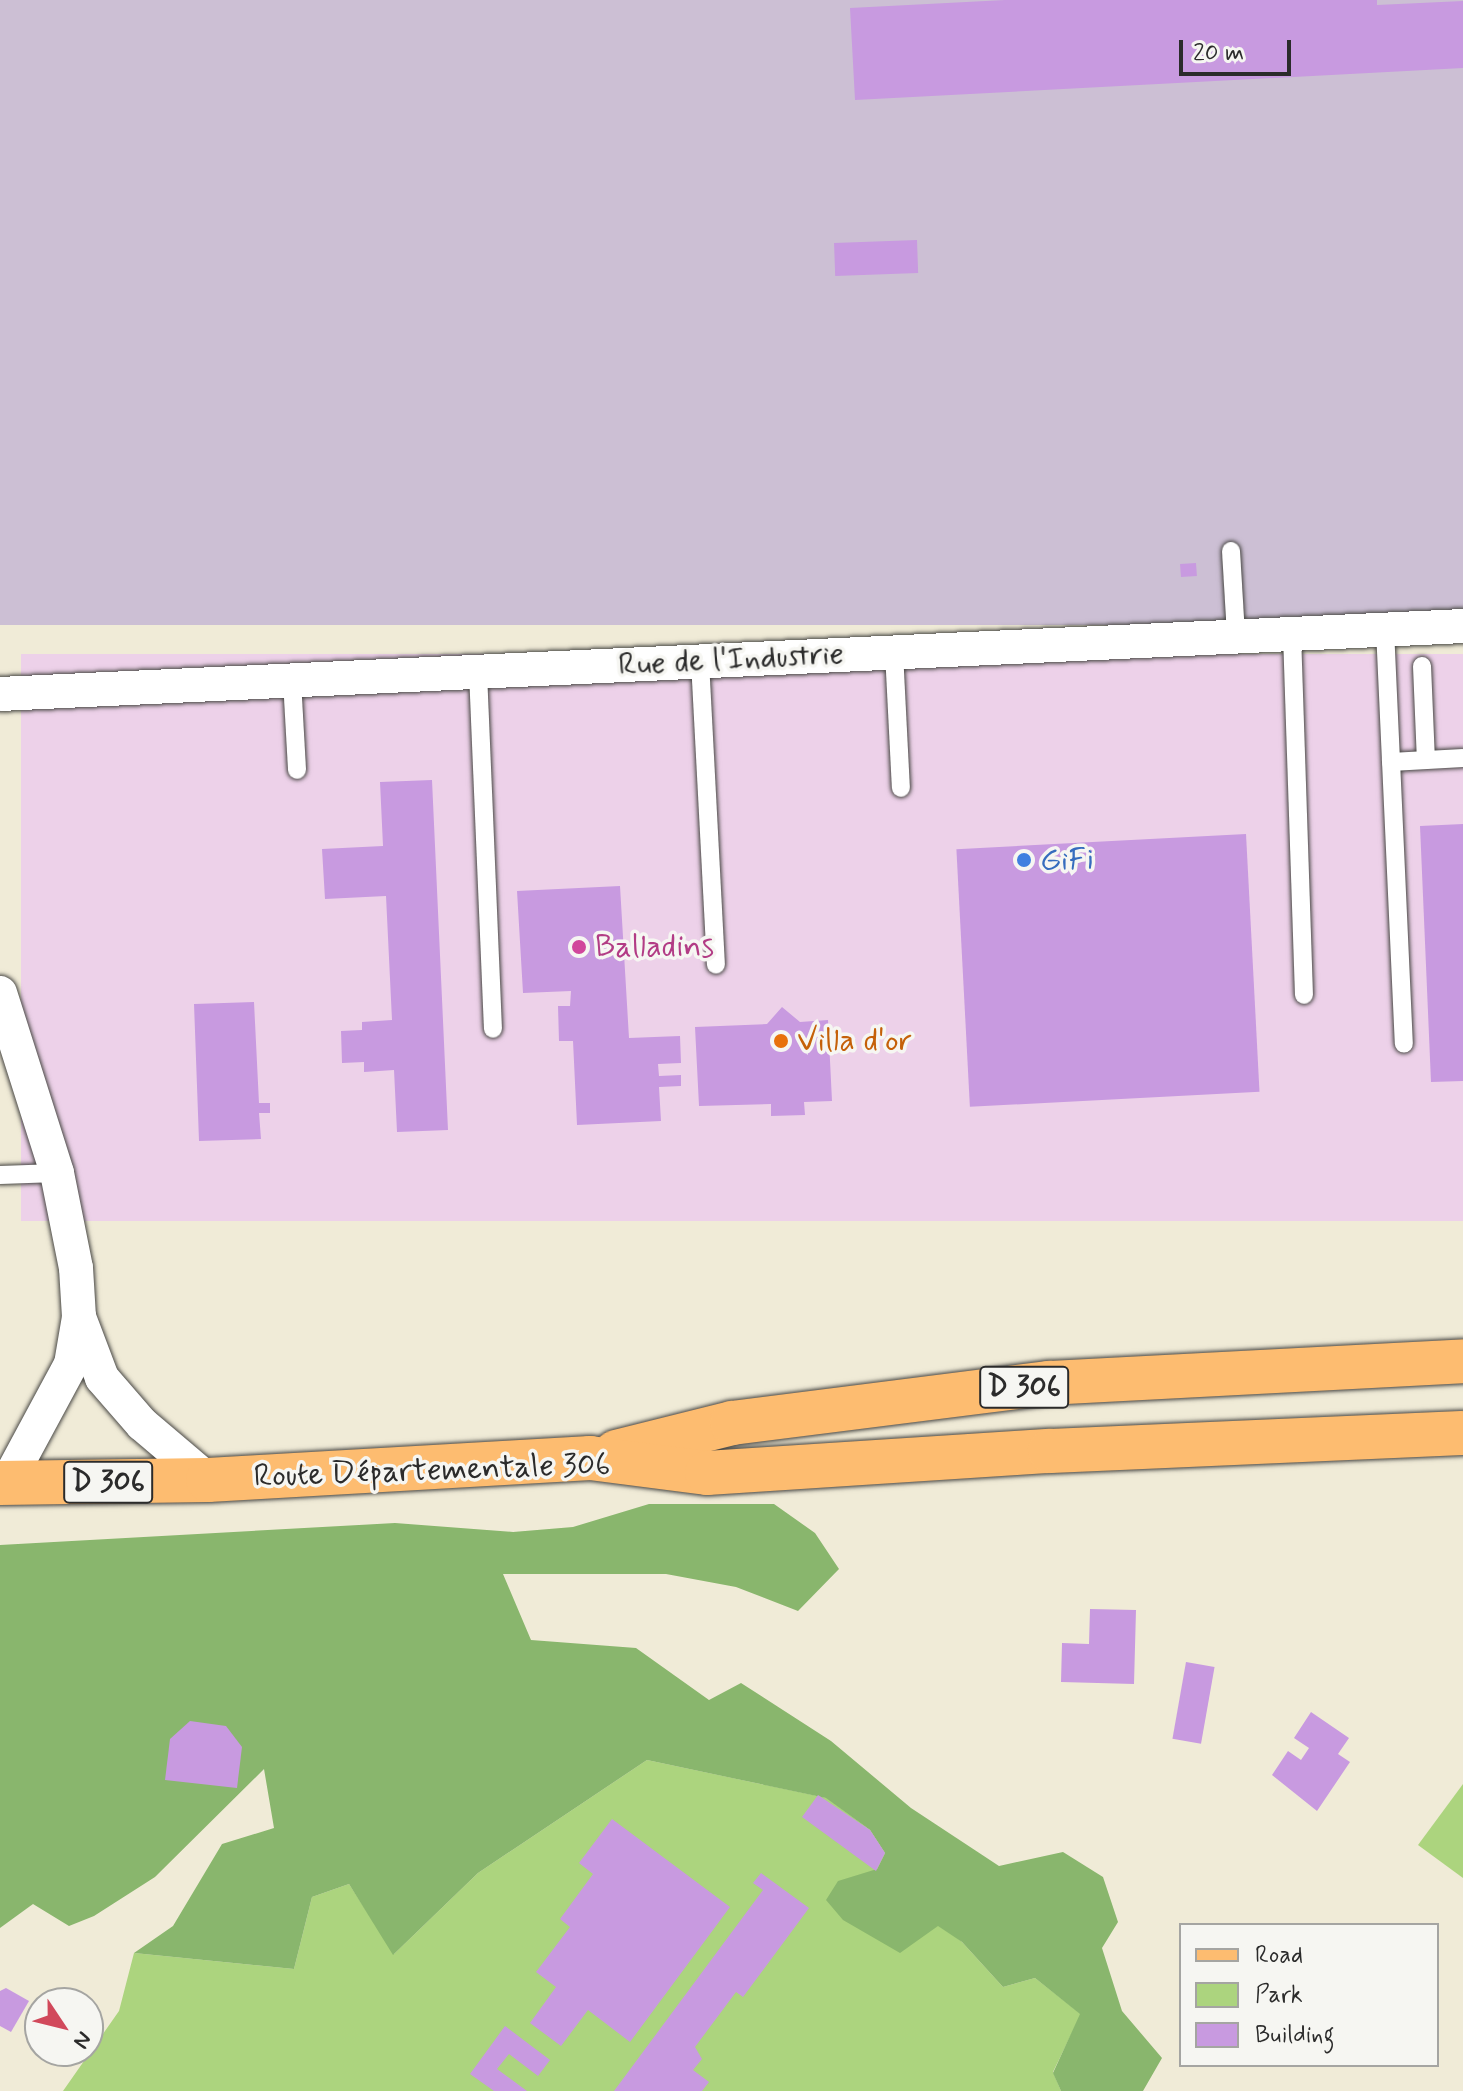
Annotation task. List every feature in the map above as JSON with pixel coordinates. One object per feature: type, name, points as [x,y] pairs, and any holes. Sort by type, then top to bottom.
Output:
[{"type":"main road","name":"D 306","points":[[590,1458],[732,1423],[1049,1383],[1463,1361]]},
{"type":"main road","name":"Route Départementale 306","points":[[4,1483],[208,1480],[590,1458],[707,1473],[1150,1446],[1463,1433]]},
{"type":"street","name":"Rue de l'Industrie","points":[[0,694],[1463,626]]},
{"type":"street","points":[[0,993],[57,1173],[76,1268],[79,1317],[71,1364],[4,1483]]},
{"type":"street","points":[[79,1317],[102,1378],[142,1424],[208,1480]]},
{"type":"lane","points":[[1231,551],[1236,636]]},
{"type":"lane","points":[[1385,629],[1404,1044]]},
{"type":"lane","points":[[1292,634],[1304,995]]},
{"type":"lane","points":[[894,652],[901,788]]},
{"type":"lane","points":[[700,661],[716,965]]},
{"type":"lane","points":[[1422,666],[1426,760]]},
{"type":"lane","points":[[478,672],[493,1029]]},
{"type":"lane","points":[[292,680],[297,770]]},
{"type":"lane","points":[[1391,762],[1463,758]]},
{"type":"lane","points":[[0,1175],[57,1173]]},
{"type":"shaded area","points":[[0,0],[1463,0],[1463,625],[0,625]]},
{"type":"shaded area","points":[[21,654],[1463,654],[1463,1221],[21,1221]]},
{"type":"green space","points":[[649,1504],[774,1504],[815,1533],[839,1569],[798,1611],[736,1587],[666,1574],[503,1574],[531,1640],[636,1648],[709,1700],[741,1683],[831,1741],[911,1808],[999,1866],[1063,1852],[1103,1877],[1118,1922],[1102,1948],[1122,2011],[1162,2058],[1143,2091],[1061,2091],[1053,2073],[1080,2014],[1035,1978],[1003,1987],[962,1942],[938,1926],[900,1953],[843,1920],[826,1900],[838,1881],[877,1869],[885,1853],[870,1830],[826,1798],[647,1760],[478,1873],[393,1955],[349,1884],[312,1897],[294,1969],[134,1953],[173,1926],[222,1844],[274,1828],[264,1769],[155,1877],[94,1916],[69,1926],[33,1904],[0,1928],[0,1545],[395,1523],[513,1532],[573,1527]]},
{"type":"green space","points":[[647,1760],[827,1798],[870,1830],[885,1853],[877,1869],[962,1942],[1003,1987],[1035,1978],[1081,2014],[1053,2072],[1061,2091],[63,2091],[80,2067],[104,2067],[104,2032],[119,2011],[134,1953],[294,1969],[312,1897],[349,1884],[394,1954],[478,1873]]},
{"type":"green space","points":[[1463,1784],[1463,1878],[1418,1845]]},
{"type":"building","points":[[1005,0],[1377,0],[1377,5],[1463,1],[1463,68],[855,100],[850,8]]},
{"type":"building","points":[[917,240],[918,273],[835,276],[834,243]]},
{"type":"building","points":[[1196,563],[1197,576],[1181,577],[1180,564]]},
{"type":"building","points":[[432,780],[448,1130],[397,1132],[394,1070],[364,1072],[364,1062],[342,1063],[341,1031],[362,1030],[362,1022],[392,1020],[386,896],[325,899],[322,849],[383,846],[380,782]]},
{"type":"building","points":[[1463,824],[1463,1081],[1431,1082],[1420,826]]},
{"type":"building","points":[[1246,834],[1260,1092],[970,1107],[956,849]]},
{"type":"building","points":[[620,886],[629,1038],[680,1036],[681,1063],[658,1064],[659,1076],[681,1075],[681,1086],[659,1087],[661,1121],[577,1125],[573,1041],[559,1041],[558,1006],[570,1006],[571,991],[523,993],[517,891]]},
{"type":"building","points":[[254,1002],[259,1103],[270,1103],[270,1113],[259,1113],[261,1139],[199,1141],[194,1004]]},
{"type":"building","points":[[782,1007],[800,1022],[828,1020],[832,1101],[804,1102],[805,1115],[771,1116],[771,1104],[699,1106],[695,1027],[767,1024]]},
{"type":"building","points":[[1090,1609],[1136,1610],[1134,1684],[1061,1682],[1062,1643],[1089,1644]]},
{"type":"building","points":[[1186,1662],[1215,1667],[1201,1744],[1172,1739]]},
{"type":"building","points":[[1311,1712],[1349,1738],[1338,1754],[1350,1762],[1317,1811],[1272,1775],[1288,1751],[1301,1760],[1309,1748],[1294,1738]]},
{"type":"building","points":[[190,1721],[226,1726],[242,1747],[237,1788],[165,1780],[170,1739]]},
{"type":"building","points":[[818,1795],[870,1830],[885,1853],[876,1871],[802,1817]]},
{"type":"building","points":[[612,1819],[730,1907],[630,2042],[588,2010],[561,2046],[530,2023],[556,1987],[536,1972],[570,1927],[560,1919],[593,1874],[579,1863]]},
{"type":"building","points":[[761,1873],[809,1908],[743,1997],[736,1992],[695,2047],[702,2059],[693,2070],[709,2082],[702,2091],[614,2091],[763,1890],[753,1883]]},
{"type":"building","points":[[6,1988],[24,1998],[24,2010],[11,2032],[0,2026],[0,1991]]},
{"type":"building","points":[[505,2026],[550,2060],[538,2076],[509,2054],[497,2069],[527,2091],[494,2091],[470,2074]]},
{"type":"place","name":"GiFi","points":[[1024,860]]},
{"type":"place","name":"Balladins","points":[[579,947]]},
{"type":"place","name":"Villa d'or","points":[[781,1041]]}]
